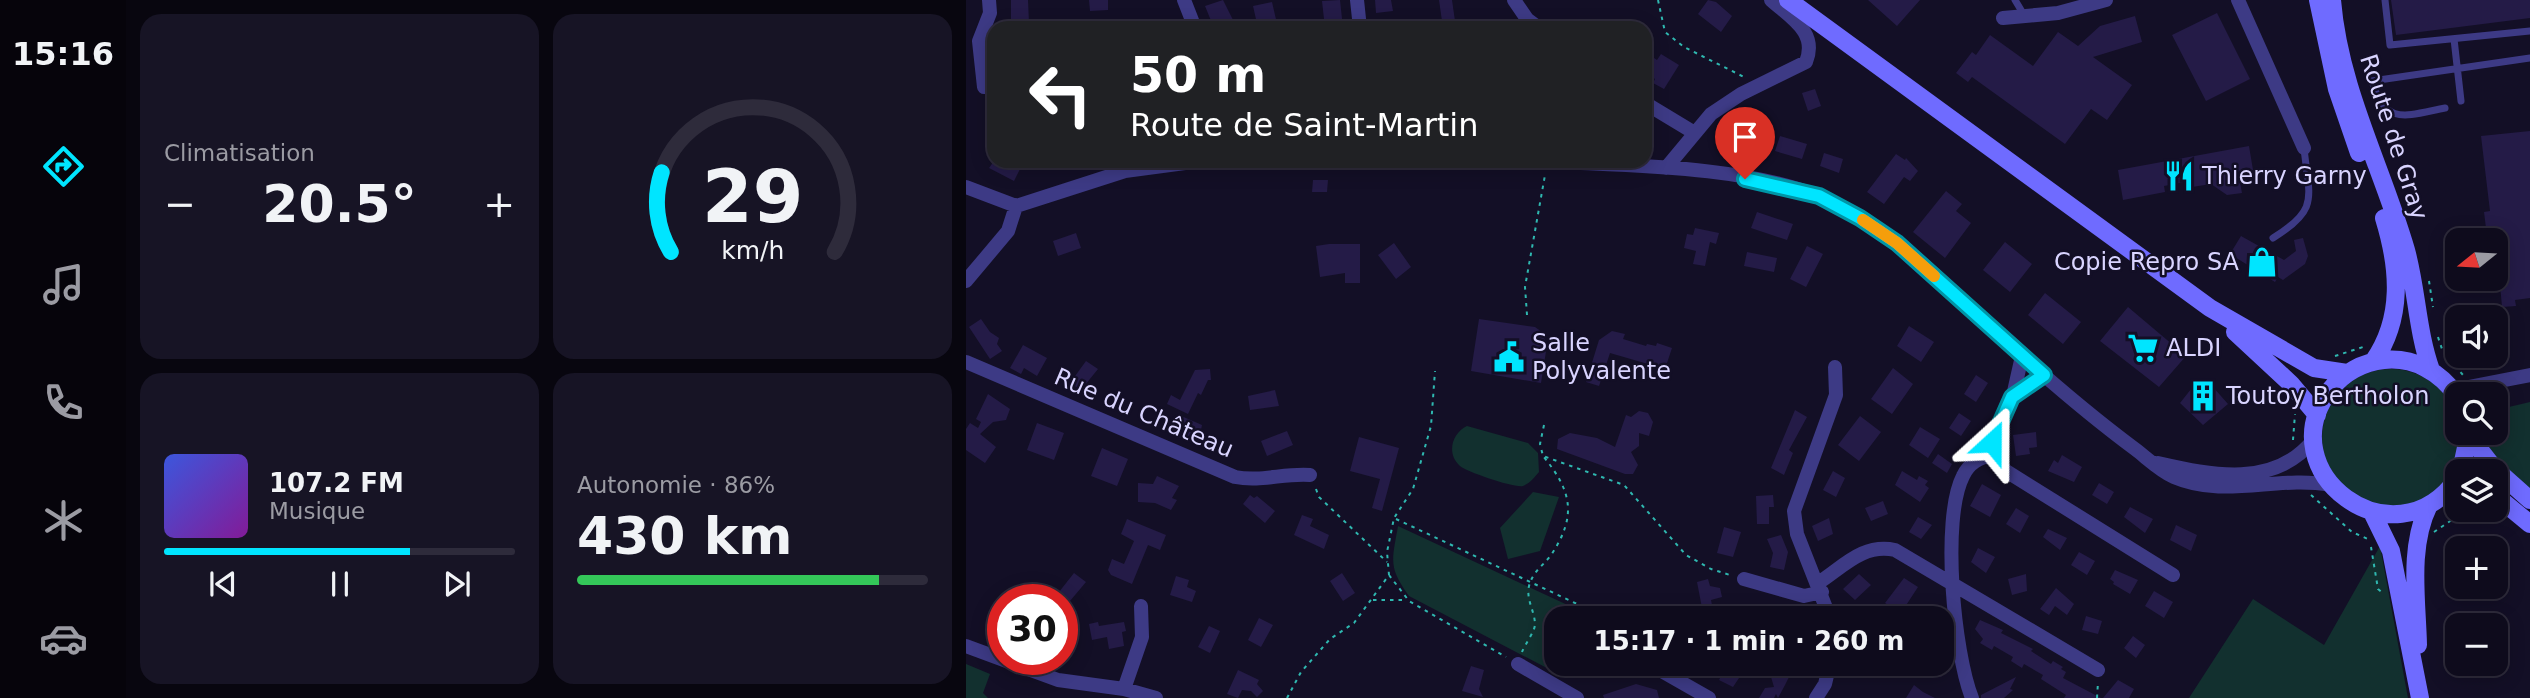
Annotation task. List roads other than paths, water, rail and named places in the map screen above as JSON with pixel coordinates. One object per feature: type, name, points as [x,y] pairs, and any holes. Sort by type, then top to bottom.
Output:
[{"type":"main road","points":[[1788,0],[2210,307],[2321,370],[2347,373]]},
{"type":"main road","name":"Route de Gray","points":[[2318,0],[2337,89],[2389,237],[2397,302],[2389,335],[2373,362]]},
{"type":"main road","name":"Route de Gray","points":[[2332,0],[2348,82],[2407,253],[2423,346],[2431,370]]},
{"type":"main road","points":[[2210,307],[2317,415]]},
{"type":"main road","points":[[2445,383],[2431,370],[2403,360],[2373,362],[2347,373],[2329,392],[2317,415],[2314,439],[2317,460],[2330,485],[2349,502],[2372,512],[2401,514],[2429,505],[2445,493]]},
{"type":"main road","points":[[2477,445],[2494,467],[2530,500]]},
{"type":"main road","points":[[2417,677],[2416,564],[2419,535],[2429,505]]},
{"type":"main road","points":[[2508,506],[2530,523]]},
{"type":"main road","points":[[2372,512],[2402,607],[2420,698]]},
{"type":"street","points":[[984,87],[987,60],[979,41],[990,13],[989,0]]},
{"type":"street","points":[[1184,0],[1192,21]]},
{"type":"street","points":[[1357,0],[1359,21]]},
{"type":"street","points":[[1514,0],[1530,21]]},
{"type":"street","points":[[1666,168],[1693,132],[1711,114],[1754,88],[1800,66],[1810,51],[1810,39],[1805,30],[1770,0]]},
{"type":"street","points":[[2003,18],[2057,13],[2106,0]]},
{"type":"street","points":[[2238,0],[2304,148]]},
{"type":"street","points":[[1652,107],[1693,132]]},
{"type":"street","points":[[1652,167],[1772,183],[1819,196],[1840,207],[1897,243],[2044,375],[2171,476],[2201,485],[2230,488],[2306,482],[2330,485]]},
{"type":"street","points":[[966,187],[1016,206],[1119,168]]},
{"type":"street","points":[[966,281],[1008,231],[1016,206]]},
{"type":"street","points":[[2022,356],[2012,397],[1994,432],[1992,455],[2006,471],[2173,575]]},
{"type":"street","name":"Rue du Château","points":[[966,362],[1235,477],[1266,480],[1294,474],[1310,475]]},
{"type":"street","points":[[1826,606],[1797,534],[1794,511],[1836,395],[1835,367]]},
{"type":"street","points":[[2012,397],[2044,375]]},
{"type":"street","points":[[2499,382],[2530,376]]},
{"type":"street","points":[[2150,461],[2231,476],[2267,470],[2298,456],[2314,439]]},
{"type":"street","points":[[1972,698],[1959,634],[1951,528],[1959,486],[1973,463],[1992,455]]},
{"type":"street","points":[[1744,579],[1804,596],[1820,588],[1864,551],[1879,547],[1895,550],[2098,670]]},
{"type":"street","points":[[1124,689],[1142,637],[1141,606]]},
{"type":"street","points":[[966,646],[1058,680],[1124,689],[1156,698]]},
{"type":"street","points":[[1518,664],[1577,698]]},
{"type":"street","points":[[1670,676],[1709,698]]},
{"type":"street","points":[[1816,698],[1827,676]]},
{"type":"lane","points":[[2015,0],[2024,16]]},
{"type":"lane","points":[[2385,0],[2389,45],[2530,31]]},
{"type":"lane","points":[[2454,38],[2461,101]]},
{"type":"lane","points":[[2445,108],[2407,114],[2385,111],[2378,102],[2372,80],[2530,58]]},
{"type":"lane","points":[[2273,239],[2299,222],[2305,213],[2309,200],[2304,148]]},
{"type":"place","name":"Thierry Garny","points":[[2179,176]]},
{"type":"place","name":"Copie Repro SA","points":[[2262,262]]},
{"type":"place","name":"ALDI","points":[[2143,348]]},
{"type":"place","name":"Salle Polyvalente","points":[[1509,357]]},
{"type":"place","name":"Toutoy Bertholon","points":[[2203,396]]}]
